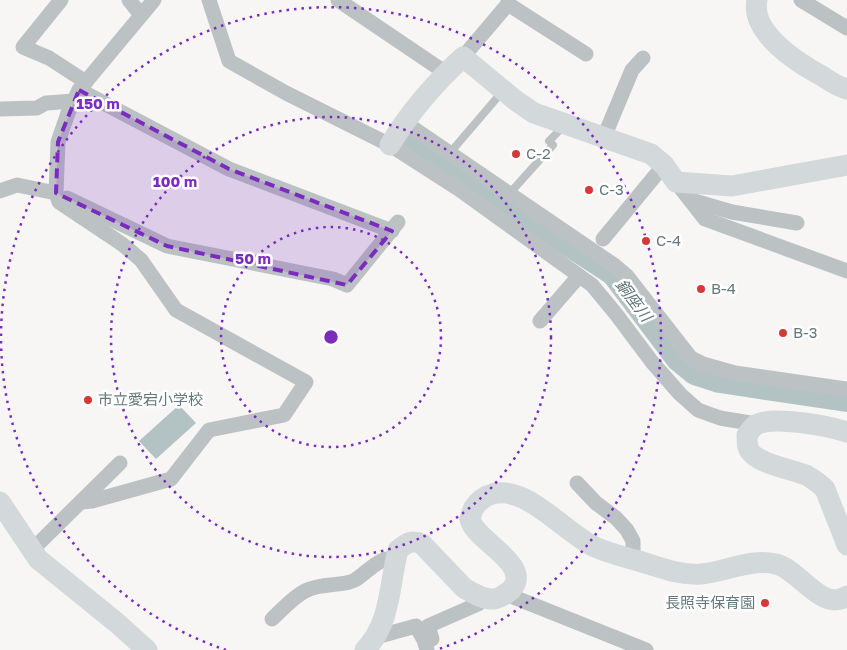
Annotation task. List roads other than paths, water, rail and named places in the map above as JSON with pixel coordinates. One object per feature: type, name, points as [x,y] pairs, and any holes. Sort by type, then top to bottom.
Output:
[{"type":"street","points":[[0,191],[17,184],[56,193],[167,246],[333,279],[347,285],[395,227],[229,169],[80,91],[49,58],[23,47],[61,0]]},
{"type":"street","points":[[129,0],[141,15]]},
{"type":"street","points":[[82,502],[92,501],[171,479],[209,430],[284,415],[306,382],[176,310],[141,260],[122,244],[59,202],[56,193],[58,142],[62,126],[80,91],[154,0]]},
{"type":"street","points":[[209,0],[229,61],[286,93],[390,145],[460,190],[592,285],[643,351],[680,394],[698,410],[720,418],[756,424],[768,422],[803,423],[847,432]]},
{"type":"street","points":[[338,0],[446,73]]},
{"type":"street","points":[[757,0],[755,8],[763,26],[774,42],[801,64],[847,89]]},
{"type":"street","points":[[801,0],[847,28]]},
{"type":"street","points":[[390,145],[423,97],[463,57],[508,2],[586,54]]},
{"type":"street","points":[[463,57],[534,113],[651,154],[670,174],[705,218],[847,271]]},
{"type":"street","points":[[604,137],[632,70],[643,58]]},
{"type":"street","points":[[0,109],[37,108],[80,91]]},
{"type":"street","points":[[404,122],[614,265],[627,276],[691,358],[703,364],[736,372],[847,389]]},
{"type":"street","points":[[670,174],[732,186],[847,165]]},
{"type":"street","points":[[604,239],[670,174]]},
{"type":"street","points":[[691,200],[732,212],[797,223]]},
{"type":"street","points":[[540,321],[579,276]]},
{"type":"street","points":[[756,424],[747,435],[748,447],[753,455],[763,461],[807,476],[819,483],[829,496],[847,544]]},
{"type":"street","points":[[32,550],[120,463]]},
{"type":"street","points":[[577,483],[596,503],[616,518],[627,530],[633,541],[633,559]]},
{"type":"street","points":[[370,644],[386,614],[398,550],[409,542],[416,542],[428,550],[464,588],[492,599],[506,594],[512,588],[515,582],[515,571],[510,561],[474,530],[470,519],[476,504],[487,496],[505,492],[526,500],[594,547],[678,573],[701,574],[747,564],[776,564],[790,570],[822,596],[830,600],[845,600]]},
{"type":"street","points":[[0,502],[38,559],[117,623],[147,650]]},
{"type":"street","points":[[272,619],[303,592],[317,585],[354,581],[374,566],[390,558],[396,559]]},
{"type":"street","points":[[506,594],[616,644],[646,650]]},
{"type":"street","points":[[429,644],[428,626],[478,604],[485,597]]},
{"type":"street","points":[[370,644],[416,626],[424,640],[429,644]]},
{"type":"lane","points":[[449,154],[504,90]]},
{"type":"lane","points":[[509,194],[552,145],[549,141],[566,124]]},
{"type":"waterway","name":"銅座川","points":[[408,138],[614,273],[679,359],[695,372],[720,380],[847,399]]},
{"type":"place","name":"C-2","points":[[516,154]]},
{"type":"place","name":"C-3","points":[[589,190]]},
{"type":"place","name":"C-4","points":[[646,241]]},
{"type":"place","name":"B-4","points":[[701,289]]},
{"type":"place","name":"B-3","points":[[783,333]]},
{"type":"place","name":"市立愛宕小学校","points":[[88,400]]},
{"type":"place","name":"長照寺保育園","points":[[765,603]]}]
